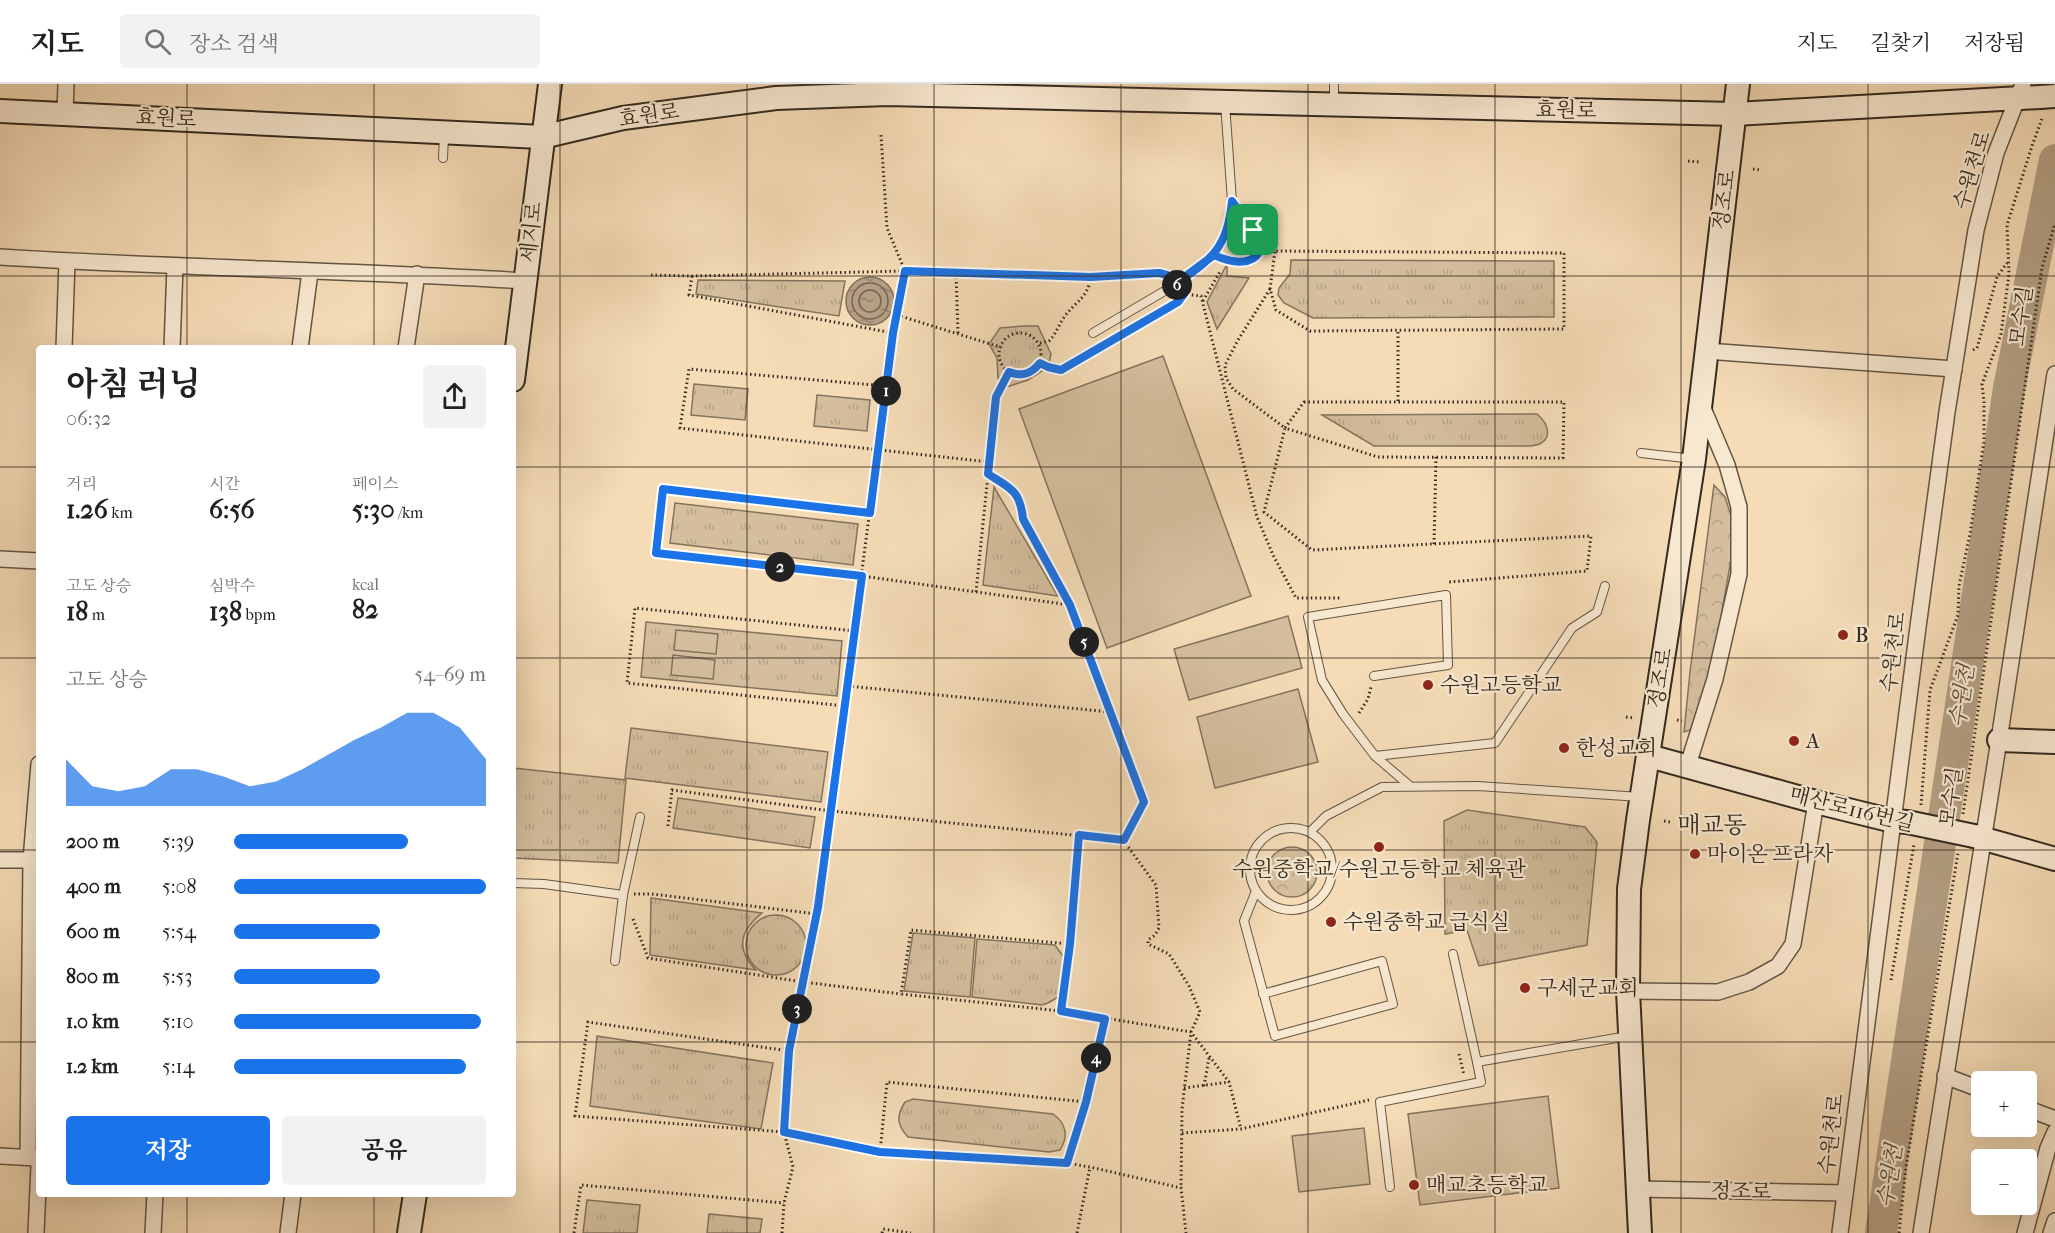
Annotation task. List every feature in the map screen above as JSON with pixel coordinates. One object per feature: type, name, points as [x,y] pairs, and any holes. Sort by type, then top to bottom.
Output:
[{"type":"street","points":[[65,113],[66,84]]},
{"type":"street","name":"세지로","points":[[516,357],[550,84]]},
{"type":"street","name":"정조로","points":[[1640,1233],[1628,991],[1629,889],[1694,459],[1738,84]]},
{"type":"street","name":"효원로","points":[[0,111],[542,137],[622,118],[776,98],[887,94],[1225,102],[1334,94],[1734,114],[2037,96]]},
{"type":"street","name":"수원천로","points":[[1840,1233],[1845,1192],[1909,822],[1955,362],[1976,230],[1996,153],[2037,96]]},
{"type":"street","points":[[0,257],[310,272],[417,274],[526,281]]},
{"type":"street","points":[[64,345],[67,261]]},
{"type":"street","points":[[172,345],[174,266]]},
{"type":"street","points":[[300,345],[310,272]]},
{"type":"street","points":[[406,345],[417,274]]},
{"type":"street","points":[[1706,351],[1955,362]]},
{"type":"street","points":[[1921,1233],[1945,1076],[1973,830],[1999,740],[2055,374]]},
{"type":"street","name":"정조로","points":[[1688,765],[1715,679],[1739,574],[1739,507],[1727,465],[1701,403]]},
{"type":"street","points":[[0,560],[36,561]]},
{"type":"street","points":[[1999,740],[2055,742]]},
{"type":"street","name":"매산로116번길","points":[[1649,756],[1816,802],[1909,822],[1973,830],[2055,859]]},
{"type":"street","points":[[1628,991],[1718,992],[1749,982],[1778,966],[1793,944],[1816,802]]},
{"type":"street","points":[[36,836],[36,1233]]},
{"type":"street","points":[[0,860],[35,860]]},
{"type":"street","points":[[1945,1076],[1971,1086]]},
{"type":"street","points":[[2037,1112],[2055,1119]]},
{"type":"street","points":[[2025,1233],[2048,1148],[2054,1136]]},
{"type":"street","points":[[0,1156],[35,1160]]},
{"type":"street","name":"정조로","points":[[1638,1189],[1845,1192]]},
{"type":"street","points":[[153,1233],[156,1197]]},
{"type":"street","points":[[288,1233],[292,1197]]},
{"type":"street","points":[[409,1233],[415,1197]]},
{"type":"street","points":[[2051,1233],[2055,1221]]},
{"type":"lane","points":[[1093,333],[1175,284],[1214,255],[1228,226],[1232,201],[1225,102]]},
{"type":"lane","points":[[444,132],[444,158]]},
{"type":"lane","points":[[1214,255],[1227,261],[1251,260],[1257,256],[1262,245],[1232,201]]},
{"type":"lane","points":[[1641,453],[1694,459]]},
{"type":"lane","points":[[1375,756],[1495,743],[1572,628],[1597,612],[1605,586]]},
{"type":"lane","points":[[1374,676],[1448,665],[1446,595],[1308,617],[1322,680],[1351,725],[1375,756],[1410,786]]},
{"type":"lane","points":[[1310,832],[1326,816],[1382,787],[1478,786],[1642,798]]},
{"type":"lane","points":[[615,961],[623,894],[640,817]]},
{"type":"lane","points":[[1282,828],[1296,828],[1310,832],[1321,840],[1329,852],[1332,865],[1331,879],[1325,892],[1316,902],[1303,908],[1290,910],[1277,908],[1265,901],[1256,891],[1251,879],[1252,853],[1260,841],[1270,833],[1282,828]]},
{"type":"lane","points":[[516,883],[544,884],[623,894]]},
{"type":"lane","points":[[1256,891],[1244,921],[1263,994],[1275,1036],[1393,1004],[1382,961],[1263,994]]},
{"type":"lane","points":[[1390,1187],[1380,1102],[1480,1082],[1453,954]]},
{"type":"lane","points":[[1477,1062],[1630,1036]]},
{"type":"path","points":[[1889,989],[1909,822],[1930,690],[1958,615],[1959,586],[1971,534],[1984,441],[1982,384],[2001,334],[2008,274],[2007,225],[2032,146],[2037,96]]},
{"type":"path","points":[[782,1233],[784,1203],[794,1167],[784,1132],[789,1051],[817,914],[893,333],[905,271],[887,228],[881,135]]},
{"type":"path","points":[[1688,160],[1699,162]]},
{"type":"path","points":[[1753,169],[1760,170]]},
{"type":"path","name":"모수길","points":[[1973,830],[2042,268],[2055,223]]},
{"type":"path","points":[[1275,252],[1564,253],[1564,329],[1310,331],[1276,310],[1270,289],[1275,252]]},
{"type":"path","points":[[1203,301],[1227,261]]},
{"type":"path","points":[[1955,362],[1977,348],[1997,277],[2008,261]]},
{"type":"path","points":[[651,275],[905,271],[1091,277],[1159,273],[1167,275],[1184,294],[1201,296],[1203,301],[1257,517],[1273,555],[1296,598],[1348,598]]},
{"type":"path","points":[[956,273],[958,333]]},
{"type":"path","points":[[692,276],[689,295],[893,333]]},
{"type":"path","points":[[1039,343],[1050,341],[1067,314],[1084,298],[1091,277]]},
{"type":"path","points":[[1270,289],[1225,365],[1226,378],[1233,389],[1285,428],[1378,457],[1563,458],[1564,402],[1304,402],[1285,428],[1264,512],[1312,550],[1591,536],[1587,571],[1439,583]]},
{"type":"path","points":[[1040,363],[1061,370],[1178,302],[1184,294]]},
{"type":"path","points":[[897,315],[1000,347]]},
{"type":"path","points":[[1398,331],[1398,401]]},
{"type":"path","points":[[1015,333],[1029,334],[1039,343],[1042,357],[1040,363],[1030,373],[1023,375],[1009,372],[1000,361],[1000,347],[1008,336],[1015,333]]},
{"type":"path","points":[[886,386],[689,369],[680,428],[989,462]]},
{"type":"path","points":[[976,592],[996,397],[1009,372]]},
{"type":"path","points":[[1434,544],[1436,457]]},
{"type":"path","points":[[988,474],[1015,491],[1022,508],[1023,519],[1070,605],[1144,802],[1124,840]]},
{"type":"path","points":[[870,513],[663,489],[656,553],[862,576],[1070,605]]},
{"type":"path","points":[[845,706],[627,683],[635,608],[855,631]]},
{"type":"path","points":[[1351,725],[1368,699],[1374,676]]},
{"type":"path","points":[[848,686],[1110,712]]},
{"type":"path","points":[[1626,717],[1637,718]]},
{"type":"path","points":[[1677,720],[1682,721]]},
{"type":"path","points":[[668,826],[672,790],[831,811],[1124,840],[1156,885],[1159,928],[1148,940],[1148,944],[1169,954],[1189,986],[1200,1012],[1191,1032],[1184,1088],[1181,1188],[1185,1233]]},
{"type":"path","points":[[1664,822],[1670,822]]},
{"type":"path","points":[[1061,1011],[1070,944],[1079,835]]},
{"type":"path","name":"모수길","points":[[1899,1233],[1906,1167],[1958,852]]},
{"type":"path","points":[[817,914],[652,894],[623,894],[648,958],[803,982],[1061,1011],[1191,1032],[1229,1082],[1241,1129]]},
{"type":"path","points":[[901,994],[911,930],[1070,944]]},
{"type":"path","points":[[1067,1163],[1086,1102],[1105,1019]]},
{"type":"path","points":[[789,1051],[588,1022],[575,1116],[784,1132],[880,1152],[1067,1163],[1181,1188]]},
{"type":"path","points":[[1459,1054],[1465,1079]]},
{"type":"path","points":[[1204,1086],[1209,1056]]},
{"type":"path","points":[[880,1152],[887,1082],[1086,1102]]},
{"type":"path","points":[[1184,1088],[1229,1082]]},
{"type":"path","points":[[1182,1133],[1241,1129],[1375,1099]]},
{"type":"path","points":[[1077,1233],[1090,1167]]},
{"type":"path","points":[[574,1233],[581,1185],[784,1203]]},
{"type":"path","points":[[882,1233],[883,1229],[911,1233]]},
{"type":"green space","points":[[1291,260],[1554,261],[1554,317],[1313,318],[1284,303],[1278,295],[1279,288],[1290,274]]},
{"type":"green space","points":[[1227,264],[1227,276],[1249,278],[1217,329],[1207,302]]},
{"type":"green space","points":[[698,280],[845,281],[839,316],[696,294]]},
{"type":"green space","points":[[1038,326],[1051,354],[1048,367],[1028,380],[1001,389],[997,358],[989,344],[1000,328]]},
{"type":"green space","points":[[1163,356],[1251,596],[1107,648],[1019,409]]},
{"type":"green space","points":[[694,384],[748,389],[745,420],[691,415]]},
{"type":"green space","points":[[817,395],[870,400],[867,431],[814,426]]},
{"type":"green space","points":[[1537,414],[1545,424],[1548,433],[1543,441],[1531,446],[1374,446],[1322,415]]},
{"type":"green space","points":[[1714,485],[1725,497],[1733,522],[1731,560],[1710,678],[1693,729],[1684,732],[1690,672]]},
{"type":"green space","points":[[994,487],[1058,596],[983,585]]},
{"type":"green space","points":[[675,503],[858,524],[853,565],[670,543]]},
{"type":"green space","points":[[1288,616],[1302,668],[1189,700],[1174,649]]},
{"type":"green space","points":[[646,622],[842,641],[837,696],[641,677]]},
{"type":"green space","points":[[676,630],[718,634],[716,654],[674,650]]},
{"type":"green space","points":[[673,655],[715,660],[713,679],[671,675]]},
{"type":"green space","points":[[1298,689],[1318,762],[1215,788],[1197,717]]},
{"type":"green space","points":[[631,728],[828,752],[821,802],[625,778]]},
{"type":"green space","points":[[516,768],[626,780],[618,863],[516,858]]},
{"type":"green space","points":[[678,798],[815,817],[810,848],[673,828]]},
{"type":"green space","points":[[1467,810],[1585,827],[1597,842],[1587,945],[1479,966],[1467,930],[1445,934],[1444,821]]},
{"type":"green space","points":[[1292,847],[1310,854],[1317,872],[1310,890],[1292,897],[1274,890],[1267,872],[1274,854]]},
{"type":"green space","points":[[651,898],[762,913],[749,926],[743,940],[745,954],[756,970],[650,955]]},
{"type":"green space","points":[[776,915],[793,920],[801,928],[806,945],[801,962],[793,970],[776,975],[759,970],[751,962],[746,945],[751,928],[759,920]]},
{"type":"green space","points":[[913,933],[975,938],[970,997],[904,991]]},
{"type":"green space","points":[[977,939],[1055,945],[1066,960],[1060,996],[1042,1005],[972,997]]},
{"type":"green space","points":[[597,1036],[773,1063],[761,1129],[590,1106]]},
{"type":"green space","points":[[1548,1096],[1559,1188],[1420,1205],[1408,1114]]},
{"type":"green space","points":[[913,1099],[1053,1114],[1061,1121],[1065,1130],[1065,1140],[1060,1150],[1049,1152],[908,1137],[900,1124],[899,1116],[905,1102]]},
{"type":"green space","points":[[1364,1128],[1370,1184],[1299,1192],[1292,1136]]},
{"type":"green space","points":[[587,1200],[640,1205],[637,1233],[583,1233]]},
{"type":"green space","points":[[709,1214],[762,1219],[760,1233],[707,1233]]},
{"type":"water","points":[[865,277],[875,277],[890,287],[894,301],[890,315],[884,321],[875,325],[865,325],[850,315],[846,306],[846,296],[856,281]]},
{"type":"waterway","name":"수원천","points":[[1881,1233],[2009,388],[2055,160]]},
{"type":"place","name":"B","points":[[1843,635]]},
{"type":"place","name":"수원고등학교","points":[[1428,685]]},
{"type":"place","name":"A","points":[[1794,741]]},
{"type":"place","name":"한성교회","points":[[1564,748]]},
{"type":"place","name":"수원중학교/수원고등학교 체육관","points":[[1379,847]]},
{"type":"place","name":"마이온 프라자","points":[[1695,854]]},
{"type":"place","name":"수원중학교 급식실","points":[[1331,922]]},
{"type":"place","name":"구세군교회","points":[[1525,988]]},
{"type":"place","name":"매교초등학교","points":[[1414,1185]]},
{"type":"district","name":"매교동","points":[[1712,825]]},
{"type":"route","points":[[1253,230],[1232,201],[1228,226],[1214,255],[1175,284],[1184,294],[1178,302],[1061,370],[1040,363],[1030,373],[1023,375],[1009,372],[996,397],[988,474],[1015,491],[1022,508],[1023,519],[1070,605],[1144,802],[1124,840],[1079,835],[1070,944],[1061,1011],[1105,1019],[1086,1102],[1067,1163],[880,1152],[784,1132],[789,1051],[818,907],[862,576],[656,553],[663,489],[870,513],[893,333],[905,271],[1091,277],[1159,273],[1167,275],[1175,284],[1198,268],[1214,255],[1227,261],[1240,262],[1257,256],[1262,245],[1253,230]]}]
